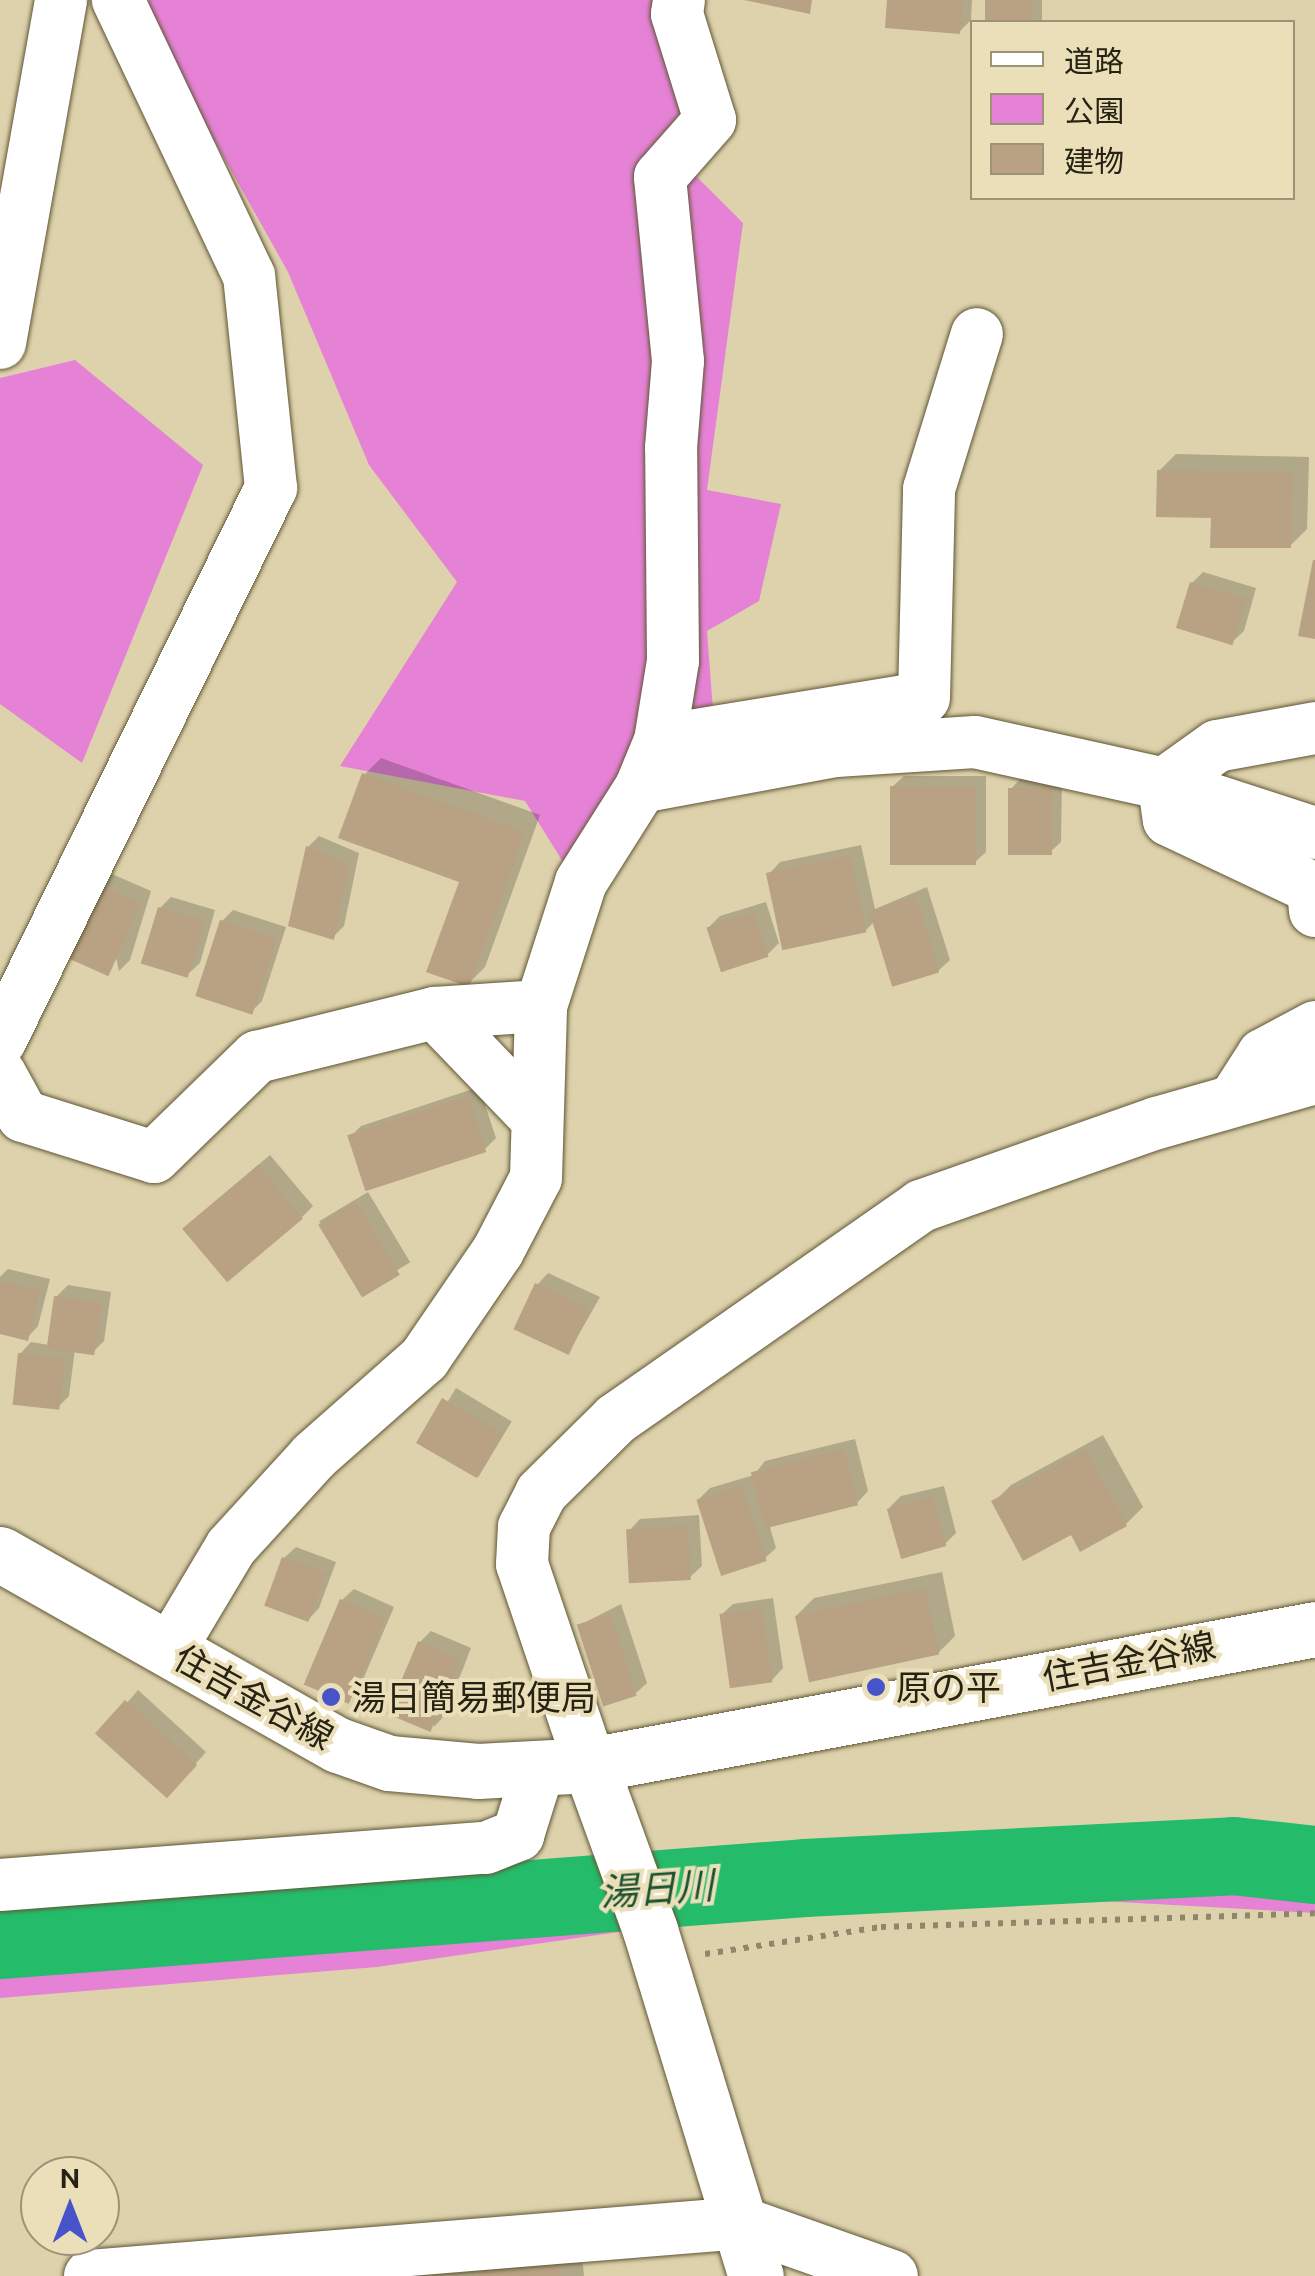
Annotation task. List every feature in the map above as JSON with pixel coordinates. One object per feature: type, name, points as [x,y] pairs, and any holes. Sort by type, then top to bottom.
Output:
[{"type":"main road","name":"住吉金谷線","points":[[0,1554],[338,1745],[389,1763],[478,1771],[565,1767],[1315,1630]]},
{"type":"main road","points":[[565,1767],[623,1856],[655,1946],[756,2276]]},
{"type":"street","points":[[0,343],[62,0]]},
{"type":"street","points":[[170,1651],[231,1547],[314,1456],[424,1359],[466,1298],[536,1178],[541,1006],[581,882],[651,764],[672,660],[671,448],[678,361],[660,177],[710,120],[677,14],[679,0]]},
{"type":"street","points":[[0,1041],[272,488],[249,276],[125,7]]},
{"type":"street","points":[[651,764],[924,698],[930,489],[976,334]]},
{"type":"street","points":[[1164,784],[1218,746],[1315,728]]},
{"type":"street","points":[[651,764],[976,742],[1164,784],[1315,833]]},
{"type":"street","points":[[1164,784],[1169,820],[1313,888],[1315,911]]},
{"type":"street","points":[[0,1074],[23,1116],[154,1157],[257,1057],[435,1013],[541,1006]]},
{"type":"street","points":[[435,1013],[536,1118]]},
{"type":"street","points":[[1236,1097],[1264,1055],[1315,1026]]},
{"type":"street","points":[[0,1885],[486,1848],[518,1835],[565,1767],[522,1564],[524,1527],[541,1493],[616,1419],[890,1223],[974,1184],[1236,1097],[1315,1078]]},
{"type":"street","points":[[90,2276],[742,2222],[892,2276]]},
{"type":"path","points":[[655,1946],[880,1927],[1315,1912]]},
{"type":"green space","points":[[149,0],[660,0],[692,172],[743,223],[707,490],[781,504],[759,601],[707,631],[713,710],[568,870],[525,801],[340,766],[457,582],[369,465],[288,272],[149,24]]},
{"type":"green space","points":[[75,360],[203,465],[82,763],[0,704],[0,378]]},
{"type":"green space","points":[[1216,1826],[1315,1837],[1315,1913],[1083,1900],[681,1923],[377,1967],[0,1998],[0,1902],[519,1868],[724,1863],[915,1840]]},
{"type":"building","points":[[744,0],[812,0],[810,14]]},
{"type":"building","points":[[887,0],[963,0],[960,34],[885,28]]},
{"type":"building","points":[[985,0],[1032,0],[1032,20],[985,20]]},
{"type":"building","points":[[1157,470],[1293,473],[1291,548],[1210,548],[1211,518],[1156,517]]},
{"type":"building","points":[[1315,560],[1315,639],[1298,636]]},
{"type":"building","points":[[1190,582],[1246,599],[1232,645],[1176,628]]},
{"type":"building","points":[[362,773],[525,832],[469,987],[426,972],[459,882],[338,838]]},
{"type":"building","points":[[890,786],[976,786],[976,865],[890,865]]},
{"type":"building","points":[[1008,788],[1052,788],[1052,855],[1008,855]]},
{"type":"building","points":[[306,846],[349,864],[334,940],[288,926]]},
{"type":"building","points":[[850,855],[866,932],[782,950],[766,873]]},
{"type":"building","points":[[98,884],[141,903],[108,976],[65,957]]},
{"type":"building","points":[[916,897],[939,973],[892,987],[869,911]]},
{"type":"building","points":[[158,907],[205,921],[188,978],[141,963]]},
{"type":"building","points":[[754,912],[769,957],[721,972],[706,927]]},
{"type":"building","points":[[220,920],[277,939],[252,1015],[195,996]]},
{"type":"building","points":[[468,1096],[486,1152],[365,1191],[347,1135]]},
{"type":"building","points":[[258,1165],[303,1219],[227,1282],[182,1229]]},
{"type":"building","points":[[356,1202],[400,1275],[362,1298],[318,1225]]},
{"type":"building","points":[[0,1281],[40,1290],[28,1341],[0,1334]]},
{"type":"building","points":[[535,1283],[590,1309],[569,1355],[513,1329]]},
{"type":"building","points":[[54,1296],[102,1303],[94,1355],[47,1348]]},
{"type":"building","points":[[18,1353],[65,1358],[59,1410],[13,1405]]},
{"type":"building","points":[[442,1398],[503,1433],[477,1478],[416,1443]]},
{"type":"building","points":[[844,1449],[858,1505],[765,1529],[751,1472]]},
{"type":"building","points":[[1086,1450],[1127,1526],[1080,1552],[1071,1535],[1023,1561],[991,1501]]},
{"type":"building","points":[[742,1485],[767,1561],[721,1576],[696,1500]]},
{"type":"building","points":[[932,1496],[946,1546],[901,1559],[887,1509]]},
{"type":"building","points":[[688,1526],[691,1580],[629,1583],[626,1529]]},
{"type":"building","points":[[282,1557],[326,1573],[308,1622],[264,1606]]},
{"type":"building","points":[[925,1588],[939,1655],[809,1682],[795,1616]]},
{"type":"building","points":[[340,1599],[385,1618],[349,1704],[304,1685]]},
{"type":"building","points":[[762,1608],[772,1682],[730,1688],[719,1614]]},
{"type":"building","points":[[610,1614],[637,1696],[603,1707],[577,1625]]},
{"type":"building","points":[[418,1641],[461,1659],[430,1732],[387,1714]]},
{"type":"building","points":[[125,1700],[197,1765],[167,1798],[95,1733]]},
{"type":"building","points":[[559,2266],[560,2276],[478,2276],[478,2273]]},
{"type":"waterway","name":"湯日川","points":[[0,1940],[805,1878],[1233,1856],[1315,1865]]},
{"type":"place","name":"原の平","points":[[876,1687]]},
{"type":"place","name":"湯日簡易郵便局","points":[[331,1697]]}]
